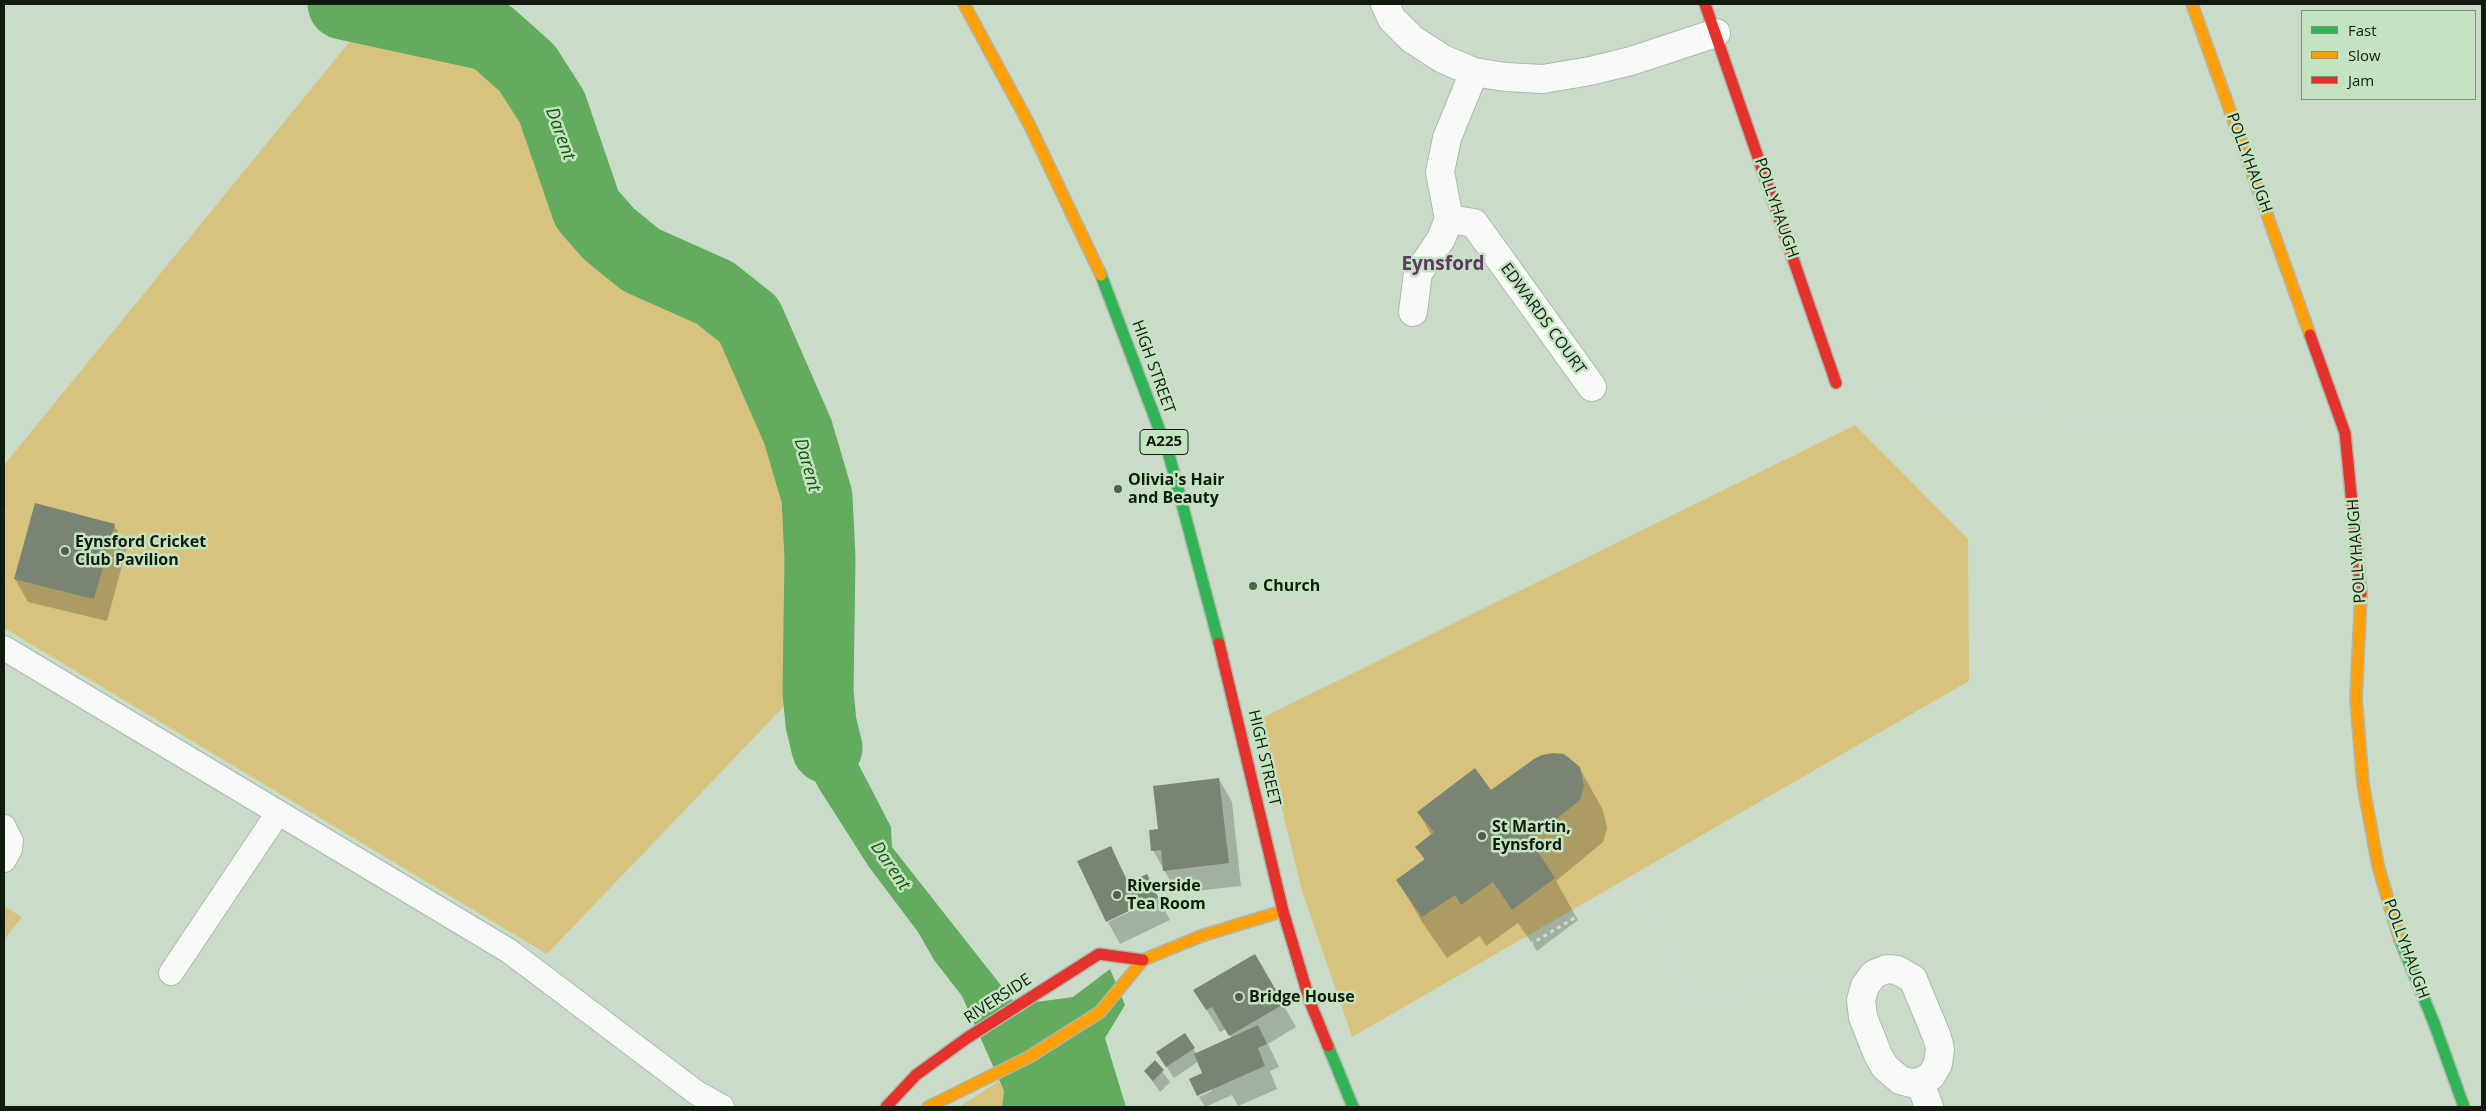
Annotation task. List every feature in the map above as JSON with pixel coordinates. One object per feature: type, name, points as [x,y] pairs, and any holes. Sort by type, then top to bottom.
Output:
[{"type":"street","name":"HIGH STREET","points":[[964,4],[1029,124],[1103,279],[1169,455],[1214,621],[1284,910]]},
{"type":"street","points":[[1385,4],[1392,19],[1412,39],[1443,59],[1474,72],[1543,79],[1632,61],[1716,33]]},
{"type":"street","name":"POLLYHAUGH","points":[[1705,4],[1836,383]]},
{"type":"street","name":"POLLYHAUGH","points":[[2192,4],[2345,433],[2362,584],[2356,699],[2362,784],[2378,866],[2396,931],[2434,1022],[2464,1107]]},
{"type":"street","points":[[1413,312],[1418,273],[1441,239],[1449,219],[1440,172],[1448,138],[1474,72]]},
{"type":"street","name":"EDWARDS COURT","points":[[1449,219],[1474,223],[1592,387]]},
{"type":"street","points":[[928,1107],[1030,1058],[1100,1012],[1143,960],[1201,936],[1284,910]]},
{"type":"street","name":"A225","points":[[1284,910],[1310,1002],[1353,1107]]},
{"type":"street","name":"RIVERSIDE","points":[[886,1107],[916,1075],[967,1038],[1099,954],[1143,960]]},
{"type":"lane","points":[[4,648],[509,951],[697,1093],[722,1107]]},
{"type":"lane","points":[[171,973],[278,813]]},
{"type":"lane","points":[[4,826],[10,841],[10,849],[4,860]]},
{"type":"path","points":[[1836,383],[1910,399],[2066,418],[2192,428],[2345,433]]},
{"type":"path","points":[[1788,429],[1794,456]]},
{"type":"path","points":[[1332,1057],[1455,989],[1635,882],[1691,1007],[1793,979],[1829,981]]},
{"type":"shaded area","points":[[369,18],[481,46],[539,110],[572,216],[626,267],[731,328],[776,428],[797,508],[811,593],[791,699],[547,954],[4,628],[4,465]]},
{"type":"shaded area","points":[[1855,425],[1968,539],[1969,681],[1352,1037],[1302,891],[1260,719]]},
{"type":"shaded area","points":[[4,906],[22,917],[4,940]]},
{"type":"shaded area","points":[[999,1081],[1004,1091],[1002,1107],[959,1107]]},
{"type":"water","points":[[791,650],[843,652],[840,694],[842,723],[849,746],[891,827],[892,847],[1018,1007],[1029,1003],[1073,997],[1110,969],[1125,1005],[1105,1038],[1126,1107],[1002,1107],[1004,1091],[962,996],[934,960],[918,932],[869,867],[818,787],[808,765],[800,725]]},
{"type":"building","name":"Eynsford Cricket Club Pavilion","points":[[35,503],[115,524],[94,599],[14,579]]},
{"type":"building","name":"St Martin, Eynsford","points":[[1553,753],[1564,754],[1580,767],[1584,786],[1580,800],[1530,840],[1555,878],[1512,910],[1493,882],[1461,905],[1455,895],[1422,917],[1396,880],[1425,859],[1415,847],[1434,832],[1417,812],[1475,768],[1491,790],[1534,759]]},
{"type":"building","points":[[1219,778],[1229,863],[1163,871],[1161,850],[1151,851],[1149,830],[1158,829],[1153,786]]},
{"type":"building","points":[[1111,846],[1128,883],[1147,874],[1158,897],[1106,922],[1077,861]]},
{"type":"building","name":"Bridge House","points":[[1255,954],[1284,1004],[1229,1036],[1212,1007],[1206,1010],[1193,990]]},
{"type":"building","points":[[1258,1025],[1267,1044],[1258,1048],[1265,1066],[1197,1096],[1189,1079],[1202,1073],[1194,1054]]},
{"type":"building","points":[[1185,1033],[1195,1048],[1166,1067],[1156,1052]]},
{"type":"building","points":[[1155,1060],[1164,1070],[1153,1081],[1144,1071]]},
{"type":"waterway","name":"Darent","points":[[343,4],[491,36],[527,68],[552,107],[587,209],[609,234],[641,260],[715,293],[749,320],[798,432],[817,497],[820,558],[818,692],[821,723],[827,748]]},
{"type":"traffic: fast","points":[[1101,275],[1169,455],[1219,643]]},
{"type":"traffic: fast","points":[[2400,940],[2434,1023],[2464,1107]]},
{"type":"traffic: fast","points":[[1328,1046],[1353,1107]]},
{"type":"traffic: slow","points":[[964,4],[1029,124],[1101,275]]},
{"type":"traffic: slow","points":[[2192,4],[2310,335]]},
{"type":"traffic: slow","points":[[2361,594],[2356,699],[2363,784],[2378,866],[2400,940]]},
{"type":"traffic: slow","points":[[928,1107],[1029,1057],[1100,1012],[1143,960],[1201,936],[1283,911]]},
{"type":"traffic: jam","points":[[1705,4],[1836,383]]},
{"type":"traffic: jam","points":[[2310,335],[2345,433],[2361,594]]},
{"type":"traffic: jam","points":[[1219,643],[1283,911],[1310,1002],[1328,1046]]},
{"type":"traffic: jam","points":[[886,1107],[916,1075],[967,1038],[1099,954],[1143,960]]},
{"type":"place","name":"Olivia's Hair and Beauty","points":[[1118,489]]},
{"type":"place","name":"Eynsford Cricket Club Pavilion","points":[[65,551]]},
{"type":"place","name":"Church","points":[[1253,586]]},
{"type":"place","name":"St Martin, Eynsford","points":[[1482,836]]},
{"type":"place","name":"Riverside Tea Room","points":[[1117,895]]},
{"type":"place","name":"Bridge House","points":[[1239,997]]},
{"type":"district","name":"Eynsford","points":[[1443,265]]}]
